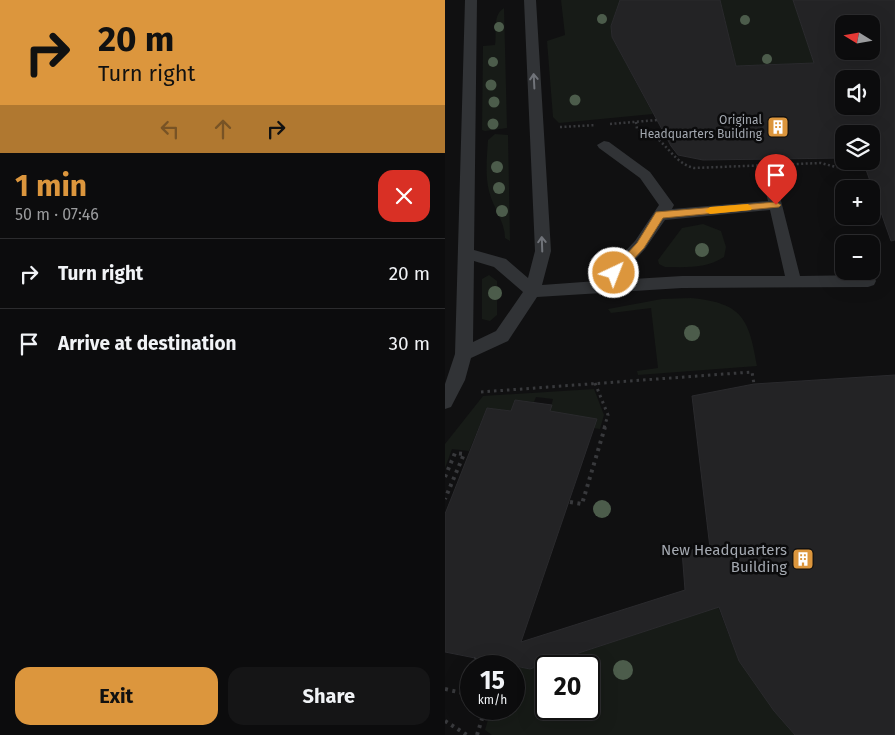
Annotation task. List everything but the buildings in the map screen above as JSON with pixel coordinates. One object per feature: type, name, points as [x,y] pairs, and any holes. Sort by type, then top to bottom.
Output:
[{"type":"lane","points":[[445,402],[456,380],[464,354],[471,0]]},
{"type":"lane","points":[[464,354],[502,336],[532,291],[543,251],[529,0]]},
{"type":"lane","points":[[601,287],[640,245],[667,204],[645,175],[604,145]]},
{"type":"lane","points":[[772,188],[794,282]]},
{"type":"lane","points":[[660,215],[776,205]]},
{"type":"lane","points":[[466,253],[500,263],[532,291],[682,282],[868,281]]},
{"type":"path","points":[[636,122],[637,129],[658,139],[673,156],[694,168],[821,163],[835,167]]},
{"type":"path","points":[[481,392],[752,372],[754,384]]},
{"type":"path","points":[[570,502],[582,504],[608,415],[595,383]]},
{"type":"path","points":[[445,478],[455,453],[464,454],[445,499]]},
{"type":"path","points":[[445,689],[460,693]]},
{"type":"path","points":[[477,735],[482,720]]},
{"type":"path","points":[[445,721],[467,735]]},
{"type":"shaded area","points":[[561,0],[620,0],[611,26],[612,37],[653,114],[559,123],[553,117],[547,41],[565,35]]},
{"type":"shaded area","points":[[720,0],[793,0],[814,63],[736,66]]},
{"type":"shaded area","points":[[504,8],[507,128],[485,131],[482,130],[483,46],[495,45],[496,20],[500,11]]},
{"type":"shaded area","points":[[495,134],[508,135],[510,241],[505,238],[503,226],[491,197],[487,179],[488,140]]},
{"type":"shaded area","points":[[703,224],[721,231],[726,247],[724,257],[710,264],[695,266],[665,267],[659,264],[658,260],[682,228]]},
{"type":"shaded area","points":[[489,275],[497,281],[497,315],[490,321],[482,319],[482,279]]},
{"type":"shaded area","points":[[691,298],[722,304],[733,309],[741,316],[751,336],[757,366],[638,375],[637,371],[658,368],[651,308],[611,313],[608,309],[662,299]]},
{"type":"shaded area","points":[[594,389],[604,415],[600,429],[550,411],[553,399],[536,397],[534,402],[515,400],[511,411],[487,408],[469,451],[452,449],[445,468],[445,444],[483,396]]},
{"type":"shaded area","points":[[717,604],[739,661],[795,735],[492,735],[485,730],[488,720],[525,720],[525,668],[535,668],[535,720],[600,720],[600,655],[573,655],[712,609]]},
{"type":"slow traffic","points":[[710,211],[748,208]]},
{"type":"place","name":"Original Headquarters Building","points":[[778,127]]},
{"type":"place","name":"New Headquarters Building","points":[[803,559]]},
{"type":"route","points":[[614,273],[640,245],[660,215],[776,205]]}]
